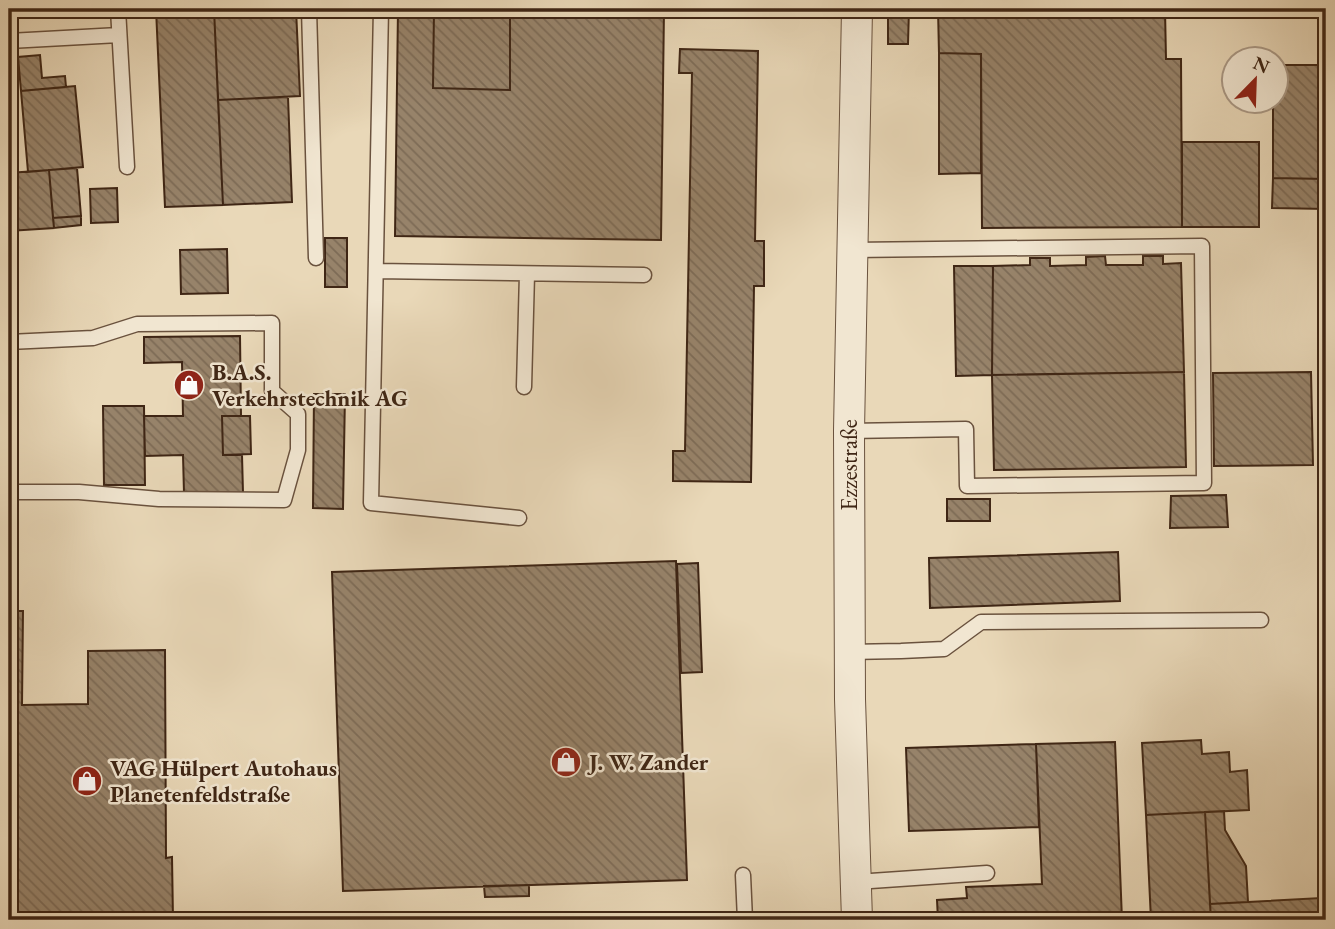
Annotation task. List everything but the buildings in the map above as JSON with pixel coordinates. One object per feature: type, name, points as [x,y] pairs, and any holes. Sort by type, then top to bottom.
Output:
[{"type":"street","name":"Ezzestraße","points":[[857,920],[849,652],[849,431],[858,9]]},
{"type":"lane","points":[[118,9],[127,167]]},
{"type":"lane","points":[[309,9],[316,258]]},
{"type":"lane","points":[[381,9],[371,503],[519,518]]},
{"type":"lane","points":[[9,41],[119,35]]},
{"type":"lane","points":[[849,431],[966,429],[967,486],[1204,483],[1202,246],[852,250]]},
{"type":"lane","points":[[376,271],[644,275]]},
{"type":"lane","points":[[524,387],[527,274]]},
{"type":"lane","points":[[9,342],[93,338],[137,324],[272,323],[272,391],[298,414],[298,450],[284,500],[159,499],[79,492],[9,492]]},
{"type":"lane","points":[[849,652],[944,649],[981,622],[1261,620]]},
{"type":"lane","points":[[856,882],[987,873]]},
{"type":"lane","points":[[743,875],[745,920]]},
{"type":"place","name":"B.A.S. Verkehrstechnik AG","points":[[189,385]]},
{"type":"place","name":"J. W. Zander","points":[[566,762]]},
{"type":"place","name":"VAG Hülpert Autohaus Planetenfeldstraße","points":[[87,781]]}]
